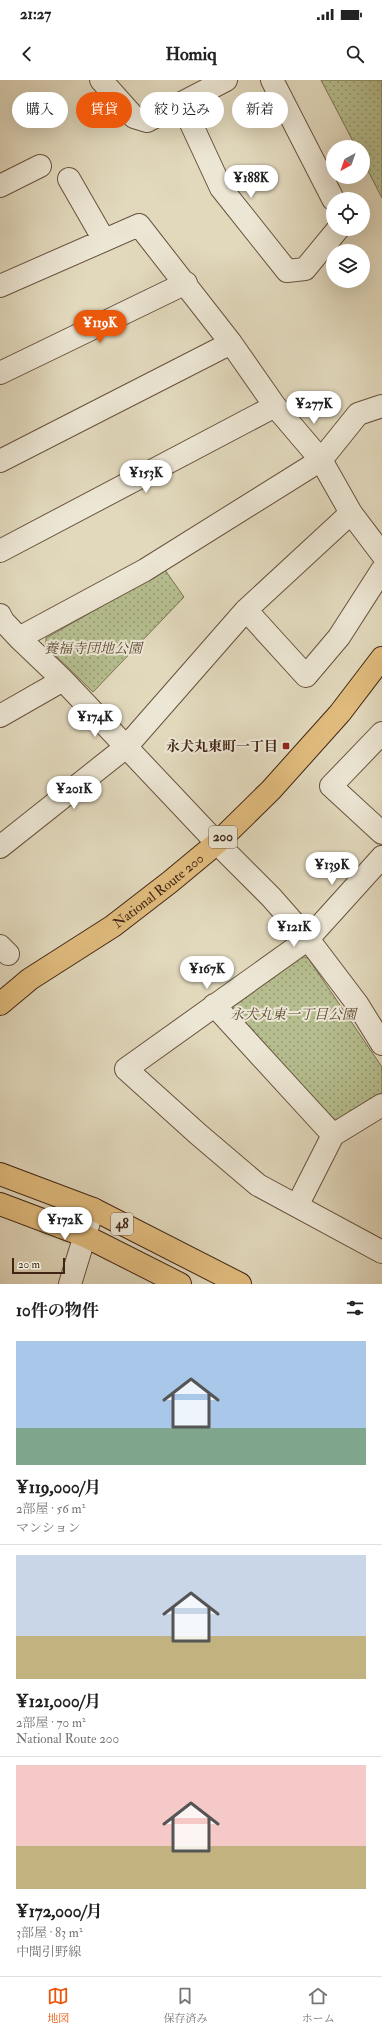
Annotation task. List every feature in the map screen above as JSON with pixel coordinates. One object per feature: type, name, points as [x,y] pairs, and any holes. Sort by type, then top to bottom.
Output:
[{"type":"main road","name":"National Route 200","points":[[0,1004],[30,979],[113,926],[217,843],[271,790],[334,719],[382,658]]},
{"type":"main road","name":"National Route 200","points":[[0,990],[30,979]]},
{"type":"main road","name":"48","points":[[0,1174],[93,1209],[240,1284]]},
{"type":"main road","name":"48","points":[[0,1204],[85,1236],[156,1278],[180,1284]]},
{"type":"street","points":[[100,80],[134,117],[140,119]]},
{"type":"street","points":[[204,92],[226,80]]},
{"type":"street","points":[[272,80],[330,192]]},
{"type":"street","points":[[193,128],[221,188],[287,271],[305,269],[332,236]]},
{"type":"street","points":[[0,186],[40,166]]},
{"type":"street","points":[[69,179],[104,240]]},
{"type":"street","points":[[0,286],[139,225],[186,283],[231,343],[275,406],[322,460],[351,513],[382,554]]},
{"type":"street","points":[[0,373],[186,283]]},
{"type":"street","points":[[0,461],[231,343]]},
{"type":"street","points":[[0,551],[275,406]]},
{"type":"street","points":[[19,638],[145,570],[322,460],[358,414],[382,406]]},
{"type":"street","points":[[0,846],[126,747],[246,610],[351,513]]},
{"type":"street","points":[[246,610],[306,676],[339,637],[382,570]]},
{"type":"street","points":[[0,614],[3,621],[19,638],[63,680],[271,898],[308,939],[358,1006],[382,1044]]},
{"type":"street","points":[[0,716],[63,680]]},
{"type":"street","points":[[382,733],[331,786],[382,833]]},
{"type":"street","points":[[382,857],[308,939],[126,1069],[198,1134],[258,1185],[382,1252]]},
{"type":"street","points":[[214,1005],[333,1135]]},
{"type":"street","points":[[297,1206],[333,1135],[382,1106]]},
{"type":"street","points":[[70,1284],[93,1209]]},
{"type":"green space","points":[[321,80],[382,80],[382,198],[370,175],[370,140],[352,140]]},
{"type":"green space","name":"養福寺団地公園","points":[[165,570],[184,597],[93,692],[46,646],[46,638]]},
{"type":"green space","name":"永犬丸東一丁目公園","points":[[297,955],[308,958],[382,1067],[382,1093],[336,1121],[328,1120],[233,1011],[233,1002]]},
{"type":"place","name":"永犬丸東町一丁目","points":[[286,746]]}]
